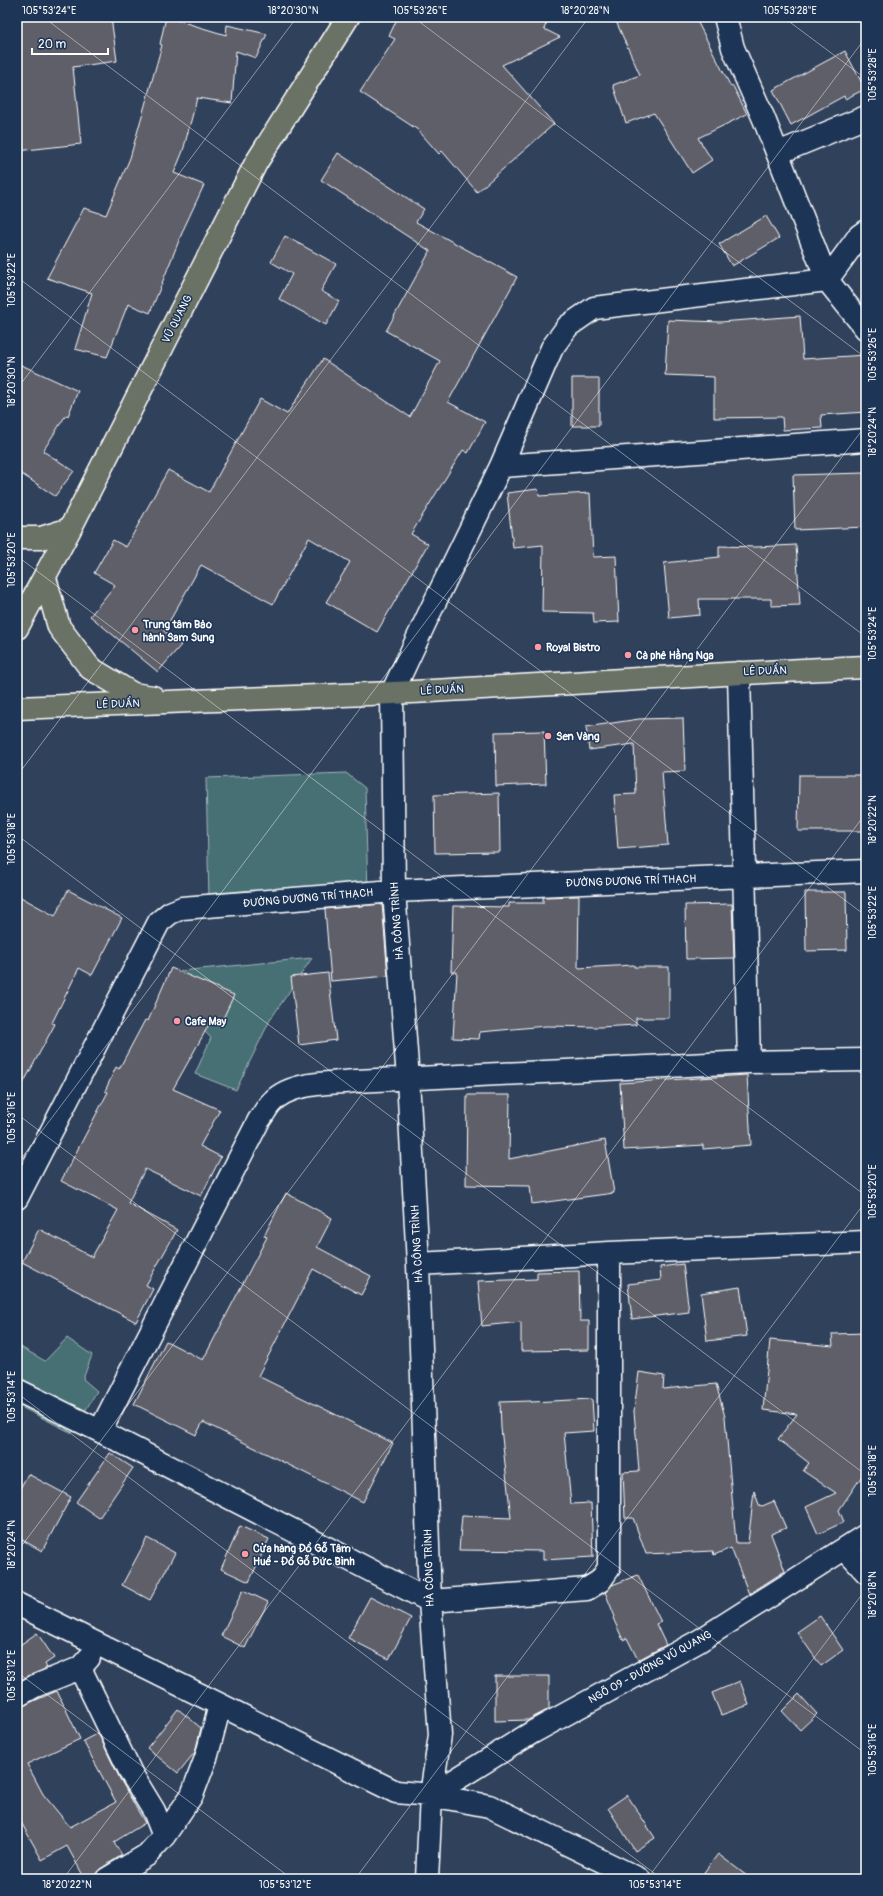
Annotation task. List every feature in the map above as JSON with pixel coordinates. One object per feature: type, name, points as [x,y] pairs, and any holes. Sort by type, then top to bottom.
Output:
[{"type":"main road","name":"VŨ QUANG","points":[[17,628],[45,578],[256,163],[348,17]]},
{"type":"main road","points":[[17,538],[41,538],[70,529]]},
{"type":"main road","points":[[45,578],[59,627],[90,668],[133,694],[184,702]]},
{"type":"main road","name":"LÊ DUẨN","points":[[17,708],[392,693],[739,672],[866,667]]},
{"type":"street","points":[[725,17],[733,48],[778,153],[827,280],[866,329]]},
{"type":"street","points":[[778,153],[866,117]]},
{"type":"street","points":[[392,693],[501,466],[552,348],[568,326],[594,308],[827,280],[859,236],[866,230]]},
{"type":"street","points":[[501,466],[866,440]]},
{"type":"street","points":[[739,672],[746,876],[749,1062]]},
{"type":"street","name":"HÀ CÔNG TRÌNH","points":[[392,693],[394,891],[408,1079],[418,1264],[430,1601],[440,1735],[431,1795],[427,1879]]},
{"type":"street","name":"ĐƯỜNG DƯƠNG TRÍ THẠCH","points":[[17,1198],[159,922],[170,913],[182,908],[394,891],[866,871]]},
{"type":"street","points":[[100,1431],[253,1131],[270,1103],[283,1094],[306,1086],[408,1079],[749,1062],[866,1060]]},
{"type":"street","points":[[418,1264],[609,1253],[866,1242]]},
{"type":"street","points":[[17,1390],[100,1431],[430,1601],[587,1590],[600,1582],[609,1568],[609,1253]]},
{"type":"street","name":"NGÕ 09 - ĐƯỜNG VŨ QUANG","points":[[431,1795],[533,1732],[699,1641],[866,1535]]},
{"type":"street","points":[[845,1549],[866,1572]]},
{"type":"street","points":[[17,1604],[396,1792],[431,1795],[489,1806],[639,1879]]},
{"type":"street","points":[[17,1696],[35,1686],[80,1668],[101,1646]]},
{"type":"street","points":[[80,1668],[131,1773],[154,1811],[164,1836]]},
{"type":"street","points":[[107,1879],[147,1855],[164,1836],[192,1795],[207,1755],[220,1705]]},
{"type":"green space","points":[[346,773],[365,788],[368,894],[209,899],[206,778]]},
{"type":"green space","points":[[312,958],[270,1020],[236,1090],[195,1074],[211,1038],[164,989],[180,971]]},
{"type":"green space","points":[[67,1338],[92,1355],[83,1379],[97,1391],[72,1433],[17,1405],[17,1345],[45,1361]]},
{"type":"building","points":[[17,17],[111,17],[117,61],[73,67],[81,144],[17,151]]},
{"type":"building","points":[[166,17],[226,35],[227,25],[267,34],[256,58],[236,51],[232,103],[197,98],[183,151],[174,173],[204,185],[184,228],[150,313],[128,304],[107,357],[75,349],[92,293],[47,278],[84,208],[106,215],[130,158],[162,45],[160,44]]},
{"type":"building","points":[[398,17],[549,17],[544,29],[560,37],[502,65],[554,124],[477,192],[442,151],[439,154],[418,130],[360,92],[395,39],[389,36]]},
{"type":"building","points":[[614,17],[695,17],[731,87],[733,86],[747,114],[698,138],[712,160],[692,173],[654,113],[626,123],[613,85],[640,75]]},
{"type":"building","points":[[845,51],[865,89],[845,99],[844,96],[791,125],[773,90]]},
{"type":"building","points":[[338,153],[424,209],[416,222],[517,277],[448,402],[485,422],[468,453],[463,450],[411,534],[428,544],[377,632],[326,602],[350,562],[309,538],[273,604],[201,565],[164,631],[181,645],[158,672],[90,616],[115,585],[94,573],[113,540],[126,547],[168,470],[209,492],[260,399],[287,414],[323,359],[410,417],[440,361],[386,331],[430,251],[321,180]]},
{"type":"building","points":[[766,216],[779,238],[732,266],[719,244]]},
{"type":"building","points":[[285,236],[336,264],[321,291],[339,301],[326,325],[279,299],[292,274],[271,262]]},
{"type":"building","points":[[800,316],[803,359],[866,355],[866,412],[821,415],[822,428],[783,430],[782,417],[714,418],[714,377],[665,375],[668,320],[720,322]]},
{"type":"building","points":[[17,363],[78,391],[68,416],[66,415],[43,451],[74,471],[55,496],[17,471]]},
{"type":"building","points":[[572,378],[599,378],[599,426],[572,426]]},
{"type":"building","points":[[864,473],[866,527],[795,530],[793,475]]},
{"type":"building","points":[[538,489],[539,496],[590,493],[593,557],[616,556],[619,622],[594,623],[593,613],[542,612],[543,545],[513,548],[507,493]]},
{"type":"building","points":[[796,545],[800,605],[771,606],[771,599],[699,599],[700,615],[669,618],[664,563],[719,557],[719,546],[756,547]]},
{"type":"building","points":[[683,718],[685,771],[662,772],[668,845],[618,849],[614,795],[636,794],[634,744],[589,750],[586,727],[639,719]]},
{"type":"building","points":[[544,731],[546,784],[496,786],[495,732]]},
{"type":"building","points":[[799,775],[866,775],[866,831],[798,831]]},
{"type":"building","points":[[499,793],[500,852],[435,853],[434,795]]},
{"type":"building","points":[[68,890],[122,918],[92,975],[79,968],[52,1023],[55,1024],[17,1095],[17,895],[55,916]]},
{"type":"building","points":[[805,892],[846,892],[847,950],[806,951]]},
{"type":"building","points":[[579,896],[578,968],[634,965],[634,967],[669,967],[669,1018],[636,1018],[636,1025],[600,1027],[546,1026],[480,1032],[479,1039],[453,1038],[457,972],[451,972],[453,906],[509,907],[509,903],[543,903],[543,897]]},
{"type":"building","points":[[382,904],[388,976],[331,981],[325,909]]},
{"type":"building","points":[[732,904],[734,958],[686,959],[685,905]]},
{"type":"building","points":[[171,968],[234,995],[220,1025],[211,1021],[173,1089],[220,1110],[200,1146],[221,1157],[201,1196],[145,1169],[128,1203],[177,1230],[146,1285],[153,1289],[136,1322],[22,1262],[39,1229],[92,1257],[118,1210],[61,1181],[108,1092],[105,1091],[116,1067],[119,1069],[145,1020],[148,1021]]},
{"type":"building","points":[[328,973],[336,1040],[299,1045],[291,977]]},
{"type":"building","points":[[747,1075],[751,1145],[703,1149],[703,1145],[624,1150],[620,1083]]},
{"type":"building","points":[[467,1095],[510,1095],[509,1159],[605,1140],[614,1193],[532,1204],[530,1186],[466,1185]]},
{"type":"building","points":[[286,1193],[332,1218],[317,1247],[371,1276],[361,1295],[313,1269],[258,1376],[393,1443],[363,1502],[203,1422],[196,1435],[134,1404],[166,1341],[203,1360],[267,1237],[264,1236]]},
{"type":"building","points":[[683,1264],[689,1312],[632,1319],[628,1284],[661,1280],[660,1267]]},
{"type":"building","points":[[579,1271],[580,1321],[589,1321],[589,1350],[521,1351],[521,1322],[482,1326],[478,1281],[537,1279],[537,1272]]},
{"type":"building","points":[[740,1287],[747,1336],[707,1341],[701,1293]]},
{"type":"building","points":[[866,1333],[866,1470],[839,1510],[844,1522],[818,1534],[806,1507],[836,1493],[803,1471],[809,1463],[778,1439],[797,1414],[763,1410],[770,1340],[833,1346],[832,1334]]},
{"type":"building","points":[[639,1372],[664,1376],[663,1389],[716,1384],[725,1417],[736,1543],[748,1543],[754,1491],[760,1507],[774,1501],[786,1528],[771,1534],[785,1571],[749,1594],[731,1548],[714,1555],[713,1551],[646,1554],[633,1518],[625,1518],[623,1472],[639,1471],[634,1411]]},
{"type":"building","points":[[592,1399],[594,1431],[564,1433],[571,1504],[591,1503],[593,1557],[543,1560],[543,1551],[459,1550],[462,1516],[511,1518],[501,1428],[500,1402]]},
{"type":"building","points":[[110,1453],[133,1468],[99,1518],[76,1502]]},
{"type":"building","points":[[28,1474],[71,1497],[42,1551],[17,1537],[17,1494]]},
{"type":"building","name":"Cửa hàng Đồ Gỗ Tâm Huề - Đồ Gỗ Đức Bình","points":[[240,1526],[269,1539],[249,1582],[221,1569]]},
{"type":"building","points":[[147,1538],[175,1553],[150,1600],[122,1585]]},
{"type":"building","points":[[638,1575],[661,1622],[656,1624],[666,1645],[638,1660],[627,1638],[623,1640],[613,1618],[615,1617],[605,1592],[612,1585]]},
{"type":"building","points":[[243,1590],[268,1602],[245,1648],[221,1636]]},
{"type":"building","points":[[370,1597],[411,1618],[389,1659],[348,1638]]},
{"type":"building","points":[[820,1616],[843,1650],[821,1666],[797,1632]]},
{"type":"building","points":[[37,1633],[54,1658],[45,1664],[47,1668],[17,1682],[17,1647]]},
{"type":"building","points":[[495,1676],[549,1676],[549,1709],[528,1720],[495,1721]]},
{"type":"building","points":[[740,1681],[749,1705],[721,1715],[712,1693]]},
{"type":"building","points":[[57,1691],[80,1739],[27,1764],[43,1794],[70,1827],[116,1802],[83,1741],[98,1733],[120,1779],[145,1823],[114,1842],[122,1855],[100,1869],[92,1879],[85,1879],[67,1846],[42,1860],[17,1815],[17,1708]]},
{"type":"building","points":[[799,1694],[817,1714],[800,1730],[782,1711]]},
{"type":"building","points":[[178,1709],[201,1728],[195,1752],[178,1773],[147,1748]]},
{"type":"building","points":[[627,1795],[655,1838],[635,1851],[608,1808]]},
{"type":"building","points":[[718,1854],[751,1879],[699,1879]]},
{"type":"place","name":"Trung tâm Bảo hành Sam Sung","points":[[135,630]]},
{"type":"place","name":"Royal Bistro","points":[[538,647]]},
{"type":"place","name":"Cà phê Hằng Nga","points":[[628,655]]},
{"type":"place","name":"Sen Vàng","points":[[548,736]]},
{"type":"place","name":"Cafe May","points":[[177,1021]]},
{"type":"place","name":"Cửa hàng Đồ Gỗ Tâm Huề - Đồ Gỗ Đức Bình","points":[[245,1554]]}]
